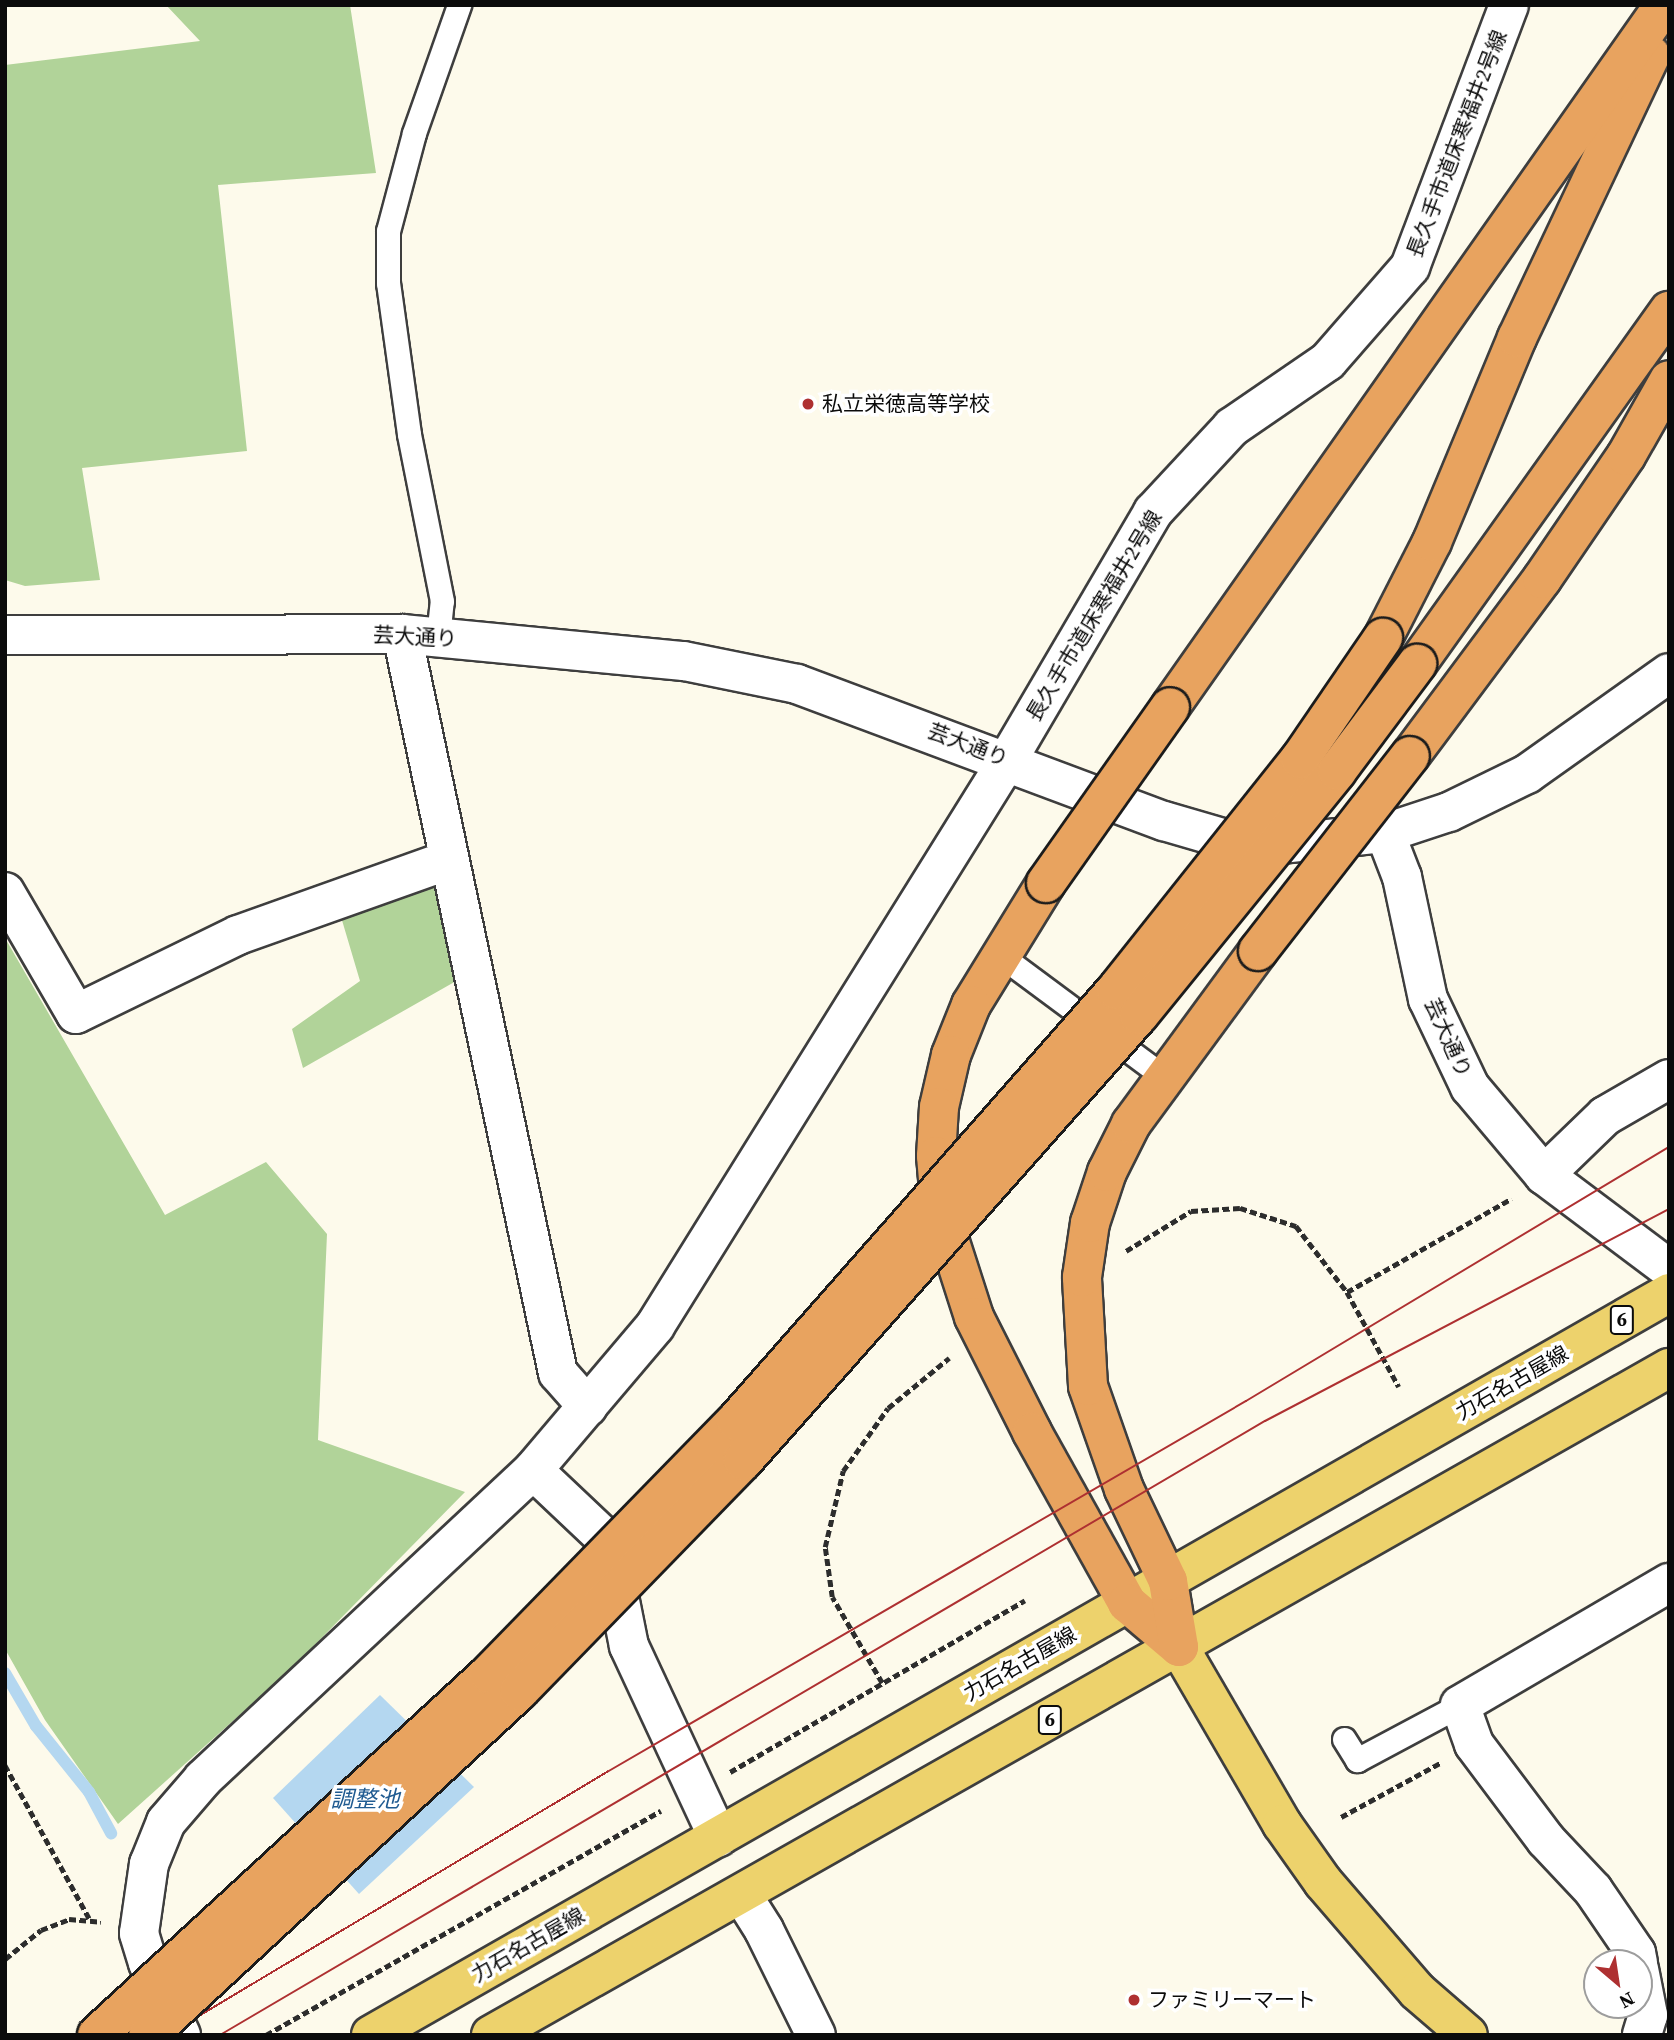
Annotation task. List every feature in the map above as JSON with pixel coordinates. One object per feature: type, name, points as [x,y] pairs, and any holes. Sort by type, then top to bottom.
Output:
[{"type":"highway","points":[[1178,1647],[1127,1604],[1000,1374],[953,1264],[941,1214],[936,1156],[939,1107],[951,1055],[971,1005],[1046,883],[1664,5]]},
{"type":"highway","points":[[97,2035],[489,1674],[753,1402],[1116,990],[1300,759],[1383,638],[1432,542],[1517,338],[1669,18]]},
{"type":"highway","points":[[148,2035],[509,1701],[743,1461],[1139,1014],[1337,771],[1417,664],[1669,311]]},
{"type":"highway","points":[[1178,1647],[1168,1581],[1104,1438],[1088,1386],[1082,1331],[1082,1277],[1090,1223],[1107,1172],[1131,1124],[1163,1076],[1542,579],[1626,456],[1669,380]]},
{"type":"main road","name":"力石名古屋線","points":[[371,2035],[1669,1293]]},
{"type":"main road","name":"6","points":[[491,2035],[1669,1367]]},
{"type":"main road","points":[[1178,1647],[1282,1824],[1323,1882],[1417,1991],[1468,2035]]},
{"type":"street","name":"長久手市道床寒福井2号線","points":[[139,1933],[149,1864],[166,1822],[203,1779],[533,1471],[655,1326],[1007,761],[1153,512],[1232,427],[1328,361],[1410,267],[1509,5]]},
{"type":"street","name":"芸大通り","points":[[5,635],[420,635],[684,661],[797,684],[1164,821],[1253,847],[1385,833],[1402,877],[1428,999],[1470,1087],[1530,1186],[1669,1269]]},
{"type":"street","points":[[420,635],[449,860],[558,1373],[588,1407]]},
{"type":"street","points":[[1385,833],[1449,812],[1527,774],[1669,673]]},
{"type":"street","points":[[5,892],[76,1014],[238,936],[449,860]]},
{"type":"street","points":[[1530,1186],[1605,1116],[1669,1079]]},
{"type":"street","points":[[533,1471],[608,1541],[629,1646],[718,1837]]},
{"type":"street","points":[[1629,1949],[1593,1890],[1546,1840],[1474,1744],[1460,1705],[1669,1583]]},
{"type":"street","points":[[742,1895],[764,1930],[816,2035]]},
{"type":"street","points":[[139,1933],[148,1964],[181,2035]]},
{"type":"lane","points":[[420,635],[442,601],[409,434],[388,283],[388,231],[414,132],[459,5]]},
{"type":"lane","points":[[1000,955],[1163,1076]]},
{"type":"lane","points":[[1344,1739],[1357,1760],[1460,1705]]},
{"type":"path","points":[[1347,1292],[1530,1186]]},
{"type":"path","points":[[1117,1256],[1191,1211],[1240,1208],[1296,1226],[1347,1292],[1399,1387]]},
{"type":"path","points":[[882,1683],[832,1597],[825,1547],[843,1471],[887,1408],[949,1358]]},
{"type":"path","points":[[266,2035],[695,1792],[1025,1600]]},
{"type":"path","points":[[1341,1817],[1474,1744]]},
{"type":"path","points":[[5,1765],[89,1919]]},
{"type":"path","points":[[5,1959],[41,1930],[69,1919],[89,1919],[139,1933]]},
{"type":"green space","points":[[166,5],[350,5],[376,173],[218,185],[247,451],[82,468],[100,580],[25,586],[5,580],[5,65],[200,41]]},
{"type":"green space","points":[[449,860],[472,972],[303,1068],[292,1029],[360,981],[336,900]]},
{"type":"green space","points":[[5,938],[165,1215],[266,1162],[327,1234],[318,1440],[465,1492],[292,1668],[118,1824],[45,1720],[5,1649]]},
{"type":"water","name":"調整池","points":[[380,1695],[474,1787],[359,1894],[273,1798]]},
{"type":"waterway","points":[[5,1673],[36,1726],[89,1792],[111,1833]]},
{"type":"tram line","points":[[167,2035],[607,1772],[1246,1401],[1669,1147]]},
{"type":"tram line","points":[[220,2035],[1265,1421],[1669,1209]]},
{"type":"place","name":"私立栄徳高等学校","points":[[808,404]]},
{"type":"place","name":"ファミリーマート","points":[[1134,2000]]}]
